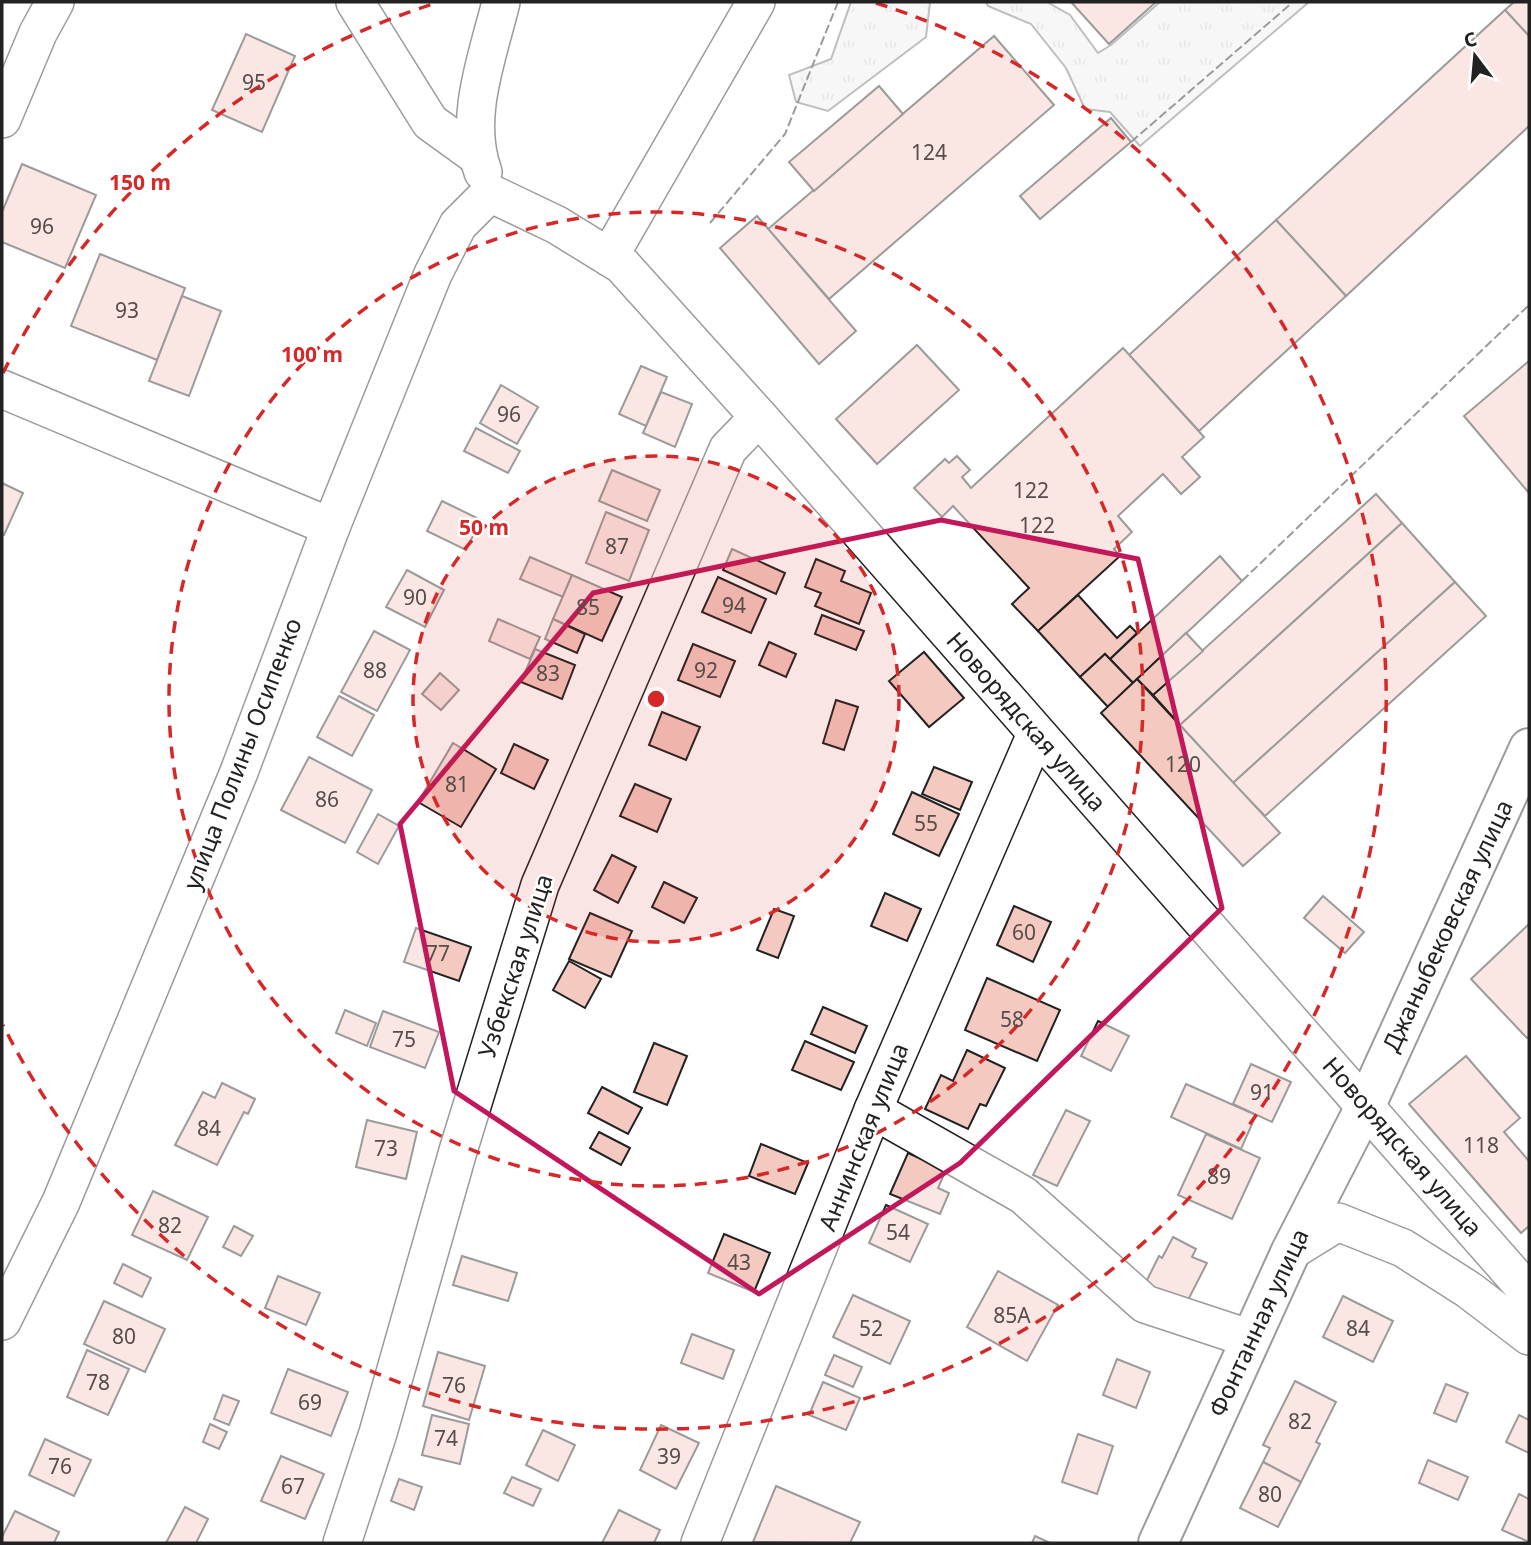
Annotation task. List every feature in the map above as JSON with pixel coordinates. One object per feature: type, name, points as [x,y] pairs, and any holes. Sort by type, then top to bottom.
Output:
[{"type":"main road","name":"Джаныбековская улица","points":[[1366,1105],[1529,748]]},
{"type":"main road","name":"Фонтанная улица","points":[[1158,1543],[1291,1251],[1366,1105]]},
{"type":"street","points":[[2,119],[38,33],[55,2]]},
{"type":"street","points":[[355,2],[430,122],[477,156]]},
{"type":"street","points":[[490,192],[477,156],[476,106],[501,2]]},
{"type":"street","points":[[609,257],[756,2]]},
{"type":"street","name":"Новорядская улица","points":[[490,192],[557,225],[622,265],[759,417],[1529,1293]]},
{"type":"street","name":"улица Полины Осипенко","points":[[2,1321],[61,1202],[239,772],[331,527],[433,274],[458,225],[490,192]]},
{"type":"street","points":[[2,389],[331,527]]},
{"type":"street","name":"Узбекская улица","points":[[342,1543],[378,1433],[458,1151],[540,885],[728,449],[759,417]]},
{"type":"street","name":"Аннинская улица","points":[[700,1543],[873,1110],[1036,734]]},
{"type":"street","points":[[873,1110],[1023,1195],[1145,1304],[1251,1339]]},
{"type":"street","points":[[1291,1251],[1338,1222],[1403,1248],[1469,1290],[1529,1336]]},
{"type":"highlighted area","points":[[941,520],[1138,559],[1222,908],[960,1163],[759,1294],[454,1091],[400,824],[593,593]]},
{"type":"green space","points":[[851,2],[930,2],[926,37],[828,111],[796,102],[789,75],[831,59]]},
{"type":"green space","points":[[986,2],[1047,2],[1070,15],[1098,53],[1160,2],[1309,2],[1140,146],[1110,112],[1085,109],[1066,68],[1031,24],[988,6]]},
{"type":"building","points":[[1071,2],[1156,2],[1109,44]]},
{"type":"building","points":[[1514,2],[1529,2],[1529,36],[1505,10]]},
{"type":"building","points":[[1505,10],[1529,36],[1529,126],[1346,296],[1276,220]]},
{"type":"building","points":[[246,34],[295,56],[262,132],[212,110]]},
{"type":"building","points":[[994,36],[1054,105],[829,299],[768,229]]},
{"type":"building","points":[[879,86],[903,114],[814,191],[789,162]]},
{"type":"building","points":[[1111,118],[1131,142],[1040,219],[1020,196]]},
{"type":"building","points":[[22,164],[96,195],[65,268],[2,242],[2,212]]},
{"type":"building","points":[[757,216],[856,331],[819,364],[720,248]]},
{"type":"building","points":[[1276,220],[1346,296],[1199,431],[1129,355]]},
{"type":"building","points":[[100,254],[185,288],[157,360],[71,326]]},
{"type":"building","points":[[182,296],[221,311],[189,396],[149,381]]},
{"type":"building","points":[[917,345],[959,390],[877,464],[836,419]]},
{"type":"building","points":[[1123,348],[1204,437],[1182,457],[1200,477],[1181,494],[1163,474],[1118,516],[1132,532],[1114,549],[1120,556],[1038,631],[1012,604],[1029,588],[953,506],[942,517],[914,488],[945,459],[949,463],[957,456],[970,470],[962,477],[971,488]]},
{"type":"building","points":[[1529,361],[1529,493],[1464,416]]},
{"type":"building","points":[[641,366],[667,377],[646,426],[619,414]]},
{"type":"building","points":[[501,385],[538,407],[517,444],[480,423]]},
{"type":"building","points":[[661,392],[692,404],[675,447],[643,433]]},
{"type":"building","points":[[476,428],[520,451],[508,473],[464,451]]},
{"type":"building","points":[[612,470],[660,490],[647,521],[599,501]]},
{"type":"building","points":[[2,483],[23,493],[4,535],[2,534]]},
{"type":"building","points":[[1376,494],[1402,523],[1180,725],[1153,695]]},
{"type":"building","points":[[442,501],[481,520],[466,550],[427,531]]},
{"type":"building","points":[[606,512],[649,530],[629,581],[586,563]]},
{"type":"building","points":[[1402,523],[1455,582],[1233,783],[1180,725]]},
{"type":"building","points":[[732,549],[785,573],[776,594],[723,570]]},
{"type":"building","points":[[1220,556],[1242,581],[1133,683],[1110,659]]},
{"type":"building","points":[[530,557],[572,575],[563,597],[520,579]]},
{"type":"building","points":[[816,559],[845,571],[841,581],[871,593],[859,624],[815,606],[821,593],[805,587]]},
{"type":"building","points":[[407,570],[444,590],[425,627],[386,607]]},
{"type":"building","points":[[572,575],[622,597],[602,641],[553,619]]},
{"type":"building","points":[[718,577],[766,599],[751,633],[702,612]]},
{"type":"building","points":[[1455,582],[1486,616],[1265,816],[1233,783]]},
{"type":"building","points":[[1078,595],[1117,638],[1130,626],[1137,633],[1110,659],[1105,654],[1080,677],[1038,631]]},
{"type":"building","points":[[822,615],[864,631],[856,650],[815,634]]},
{"type":"building","points":[[498,619],[540,637],[530,659],[489,641]]},
{"type":"building","points":[[553,619],[585,634],[577,653],[545,639]]},
{"type":"building","points":[[374,631],[410,650],[377,711],[341,692]]},
{"type":"building","points":[[1186,633],[1203,651],[1153,695],[1137,679]]},
{"type":"building","points":[[769,642],[796,654],[786,677],[759,665]]},
{"type":"building","points":[[693,644],[735,661],[720,697],[678,680]]},
{"type":"building","points":[[535,649],[575,665],[562,699],[521,682]]},
{"type":"building","points":[[924,652],[964,698],[929,727],[889,681]]},
{"type":"building","points":[[1105,654],[1133,683],[1108,707],[1080,677]]},
{"type":"building","points":[[440,673],[459,690],[441,710],[422,694]]},
{"type":"building","points":[[1137,679],[1280,833],[1243,866],[1101,713]]},
{"type":"building","points":[[339,696],[374,715],[352,756],[317,737]]},
{"type":"building","points":[[836,700],[858,707],[844,750],[823,743]]},
{"type":"building","points":[[662,712],[700,727],[686,760],[649,745]]},
{"type":"building","points":[[453,743],[496,769],[461,827],[418,802]]},
{"type":"building","points":[[514,744],[548,760],[534,789],[501,773]]},
{"type":"building","points":[[309,757],[372,790],[345,843],[281,810]]},
{"type":"building","points":[[934,767],[972,782],[960,810],[922,794]]},
{"type":"building","points":[[635,784],[671,799],[657,832],[620,816]]},
{"type":"building","points":[[912,792],[959,814],[939,856],[893,834]]},
{"type":"building","points":[[378,814],[399,826],[378,864],[357,852]]},
{"type":"building","points":[[612,855],[636,867],[618,903],[594,890]]},
{"type":"building","points":[[664,882],[697,898],[684,923],[652,907]]},
{"type":"building","points":[[885,893],[921,909],[907,941],[871,926]]},
{"type":"building","points":[[1323,896],[1364,932],[1345,953],[1304,918]]},
{"type":"building","points":[[1014,906],[1051,922],[1033,962],[997,945]]},
{"type":"building","points":[[774,909],[794,916],[778,958],[757,950]]},
{"type":"building","points":[[590,913],[632,931],[611,977],[569,959]]},
{"type":"building","points":[[1529,924],[1529,1037],[1527,1038],[1471,979]]},
{"type":"building","points":[[416,928],[471,947],[459,981],[404,962]]},
{"type":"building","points":[[569,961],[601,979],[585,1008],[553,990]]},
{"type":"building","points":[[987,978],[1060,1010],[1037,1061],[965,1030]]},
{"type":"building","points":[[823,1007],[867,1026],[855,1053],[811,1034]]},
{"type":"building","points":[[345,1010],[376,1023],[367,1046],[336,1033]]},
{"type":"building","points":[[383,1011],[439,1032],[425,1068],[370,1047]]},
{"type":"building","points":[[1098,1021],[1129,1036],[1111,1071],[1081,1056]]},
{"type":"building","points":[[805,1041],[854,1062],[841,1090],[792,1070]]},
{"type":"building","points":[[654,1043],[687,1056],[667,1105],[634,1092]]},
{"type":"building","points":[[967,1050],[1005,1068],[986,1106],[980,1104],[968,1129],[925,1109],[941,1075],[953,1081]]},
{"type":"building","points":[[1466,1056],[1520,1118],[1504,1132],[1529,1161],[1529,1226],[1521,1233],[1409,1104]]},
{"type":"building","points":[[1251,1064],[1291,1082],[1272,1122],[1233,1104]]},
{"type":"building","points":[[222,1083],[255,1099],[248,1114],[244,1112],[217,1165],[175,1145],[203,1092],[215,1098]]},
{"type":"building","points":[[1186,1084],[1256,1115],[1241,1149],[1171,1117]]},
{"type":"building","points":[[602,1087],[642,1108],[628,1134],[588,1113]]},
{"type":"building","points":[[1066,1110],[1090,1121],[1057,1186],[1033,1175]]},
{"type":"building","points":[[367,1120],[417,1132],[406,1179],[356,1167]]},
{"type":"building","points":[[599,1132],[630,1148],[621,1165],[590,1148]]},
{"type":"building","points":[[1206,1134],[1260,1158],[1232,1219],[1178,1195]]},
{"type":"building","points":[[761,1144],[808,1163],[795,1194],[749,1176]]},
{"type":"building","points":[[908,1153],[946,1170],[938,1188],[949,1193],[940,1214],[890,1194]]},
{"type":"building","points":[[153,1191],[208,1217],[187,1260],[132,1235]]},
{"type":"building","points":[[886,1205],[928,1224],[910,1262],[869,1243]]},
{"type":"building","points":[[234,1226],[253,1236],[241,1256],[223,1247]]},
{"type":"building","points":[[724,1234],[770,1253],[754,1292],[708,1273]]},
{"type":"building","points":[[1173,1237],[1196,1249],[1192,1257],[1207,1263],[1186,1304],[1145,1284],[1159,1256],[1162,1258]]},
{"type":"building","points":[[462,1256],[517,1273],[508,1301],[453,1285]]},
{"type":"building","points":[[123,1264],[151,1278],[142,1297],[114,1283]]},
{"type":"building","points":[[998,1271],[1058,1305],[1027,1361],[967,1327]]},
{"type":"building","points":[[278,1276],[320,1293],[306,1325],[265,1308]]},
{"type":"building","points":[[853,1295],[910,1321],[890,1364],[833,1337]]},
{"type":"building","points":[[1343,1296],[1393,1321],[1373,1362],[1323,1337]]},
{"type":"building","points":[[104,1301],[165,1329],[145,1372],[84,1344]]},
{"type":"building","points":[[692,1334],[734,1350],[723,1379],[681,1363]]},
{"type":"building","points":[[87,1350],[129,1369],[108,1415],[67,1397]]},
{"type":"building","points":[[438,1352],[485,1366],[469,1420],[423,1406]]},
{"type":"building","points":[[834,1355],[862,1367],[853,1387],[825,1375]]},
{"type":"building","points":[[1117,1359],[1150,1372],[1136,1408],[1103,1395]]},
{"type":"building","points":[[288,1369],[348,1392],[331,1436],[271,1413]]},
{"type":"building","points":[[1295,1381],[1336,1402],[1316,1442],[1320,1444],[1301,1482],[1263,1462],[1270,1448],[1263,1445]]},
{"type":"building","points":[[823,1382],[860,1398],[846,1430],[809,1415]]},
{"type":"building","points":[[1446,1384],[1468,1393],[1456,1422],[1434,1413]]},
{"type":"building","points":[[223,1395],[239,1401],[229,1425],[214,1419]]},
{"type":"building","points":[[432,1415],[469,1424],[460,1464],[422,1455]]},
{"type":"building","points":[[1519,1415],[1529,1420],[1529,1453],[1506,1442]]},
{"type":"building","points":[[210,1424],[227,1432],[219,1449],[203,1442]]},
{"type":"building","points":[[661,1425],[699,1443],[676,1489],[640,1470]]},
{"type":"building","points":[[543,1430],[575,1445],[558,1481],[526,1465]]},
{"type":"building","points":[[1078,1434],[1113,1446],[1097,1494],[1062,1482]]},
{"type":"building","points":[[45,1439],[91,1460],[74,1496],[29,1475]]},
{"type":"building","points":[[281,1456],[324,1474],[305,1519],[261,1501]]},
{"type":"building","points":[[1428,1460],[1468,1477],[1458,1500],[1419,1483]]},
{"type":"building","points":[[1263,1462],[1301,1482],[1278,1527],[1240,1508]]},
{"type":"building","points":[[512,1477],[541,1489],[533,1506],[504,1493]]},
{"type":"building","points":[[399,1479],[422,1487],[414,1510],[391,1501]]},
{"type":"building","points":[[776,1486],[860,1522],[850,1543],[753,1542]]},
{"type":"building","points":[[1519,1494],[1529,1499],[1529,1542],[1502,1530]]},
{"type":"building","points":[[185,1507],[208,1519],[196,1543],[166,1543]]},
{"type":"building","points":[[619,1510],[660,1530],[654,1543],[602,1543]]},
{"type":"building","points":[[15,1511],[59,1532],[54,1543],[2,1543],[2,1537]]},
{"type":"building","points":[[1035,1536],[1050,1543],[1032,1543]]},
{"type":"fence","points":[[710,223],[785,134],[838,2]]},
{"type":"fence","points":[[1131,142],[1293,2]]},
{"type":"fence","points":[[1242,581],[1529,305]]}]
